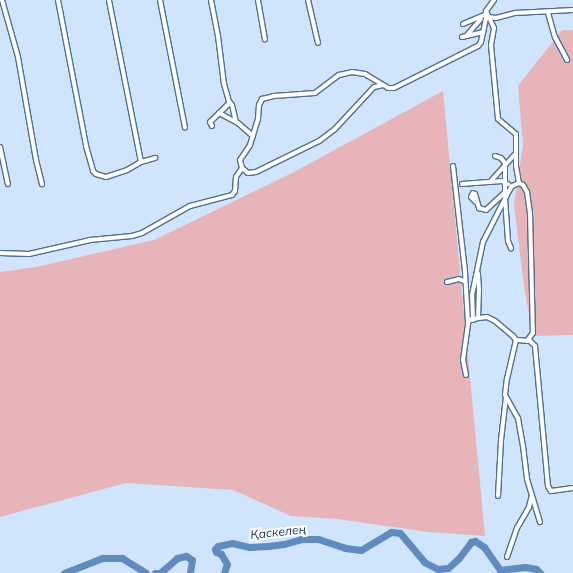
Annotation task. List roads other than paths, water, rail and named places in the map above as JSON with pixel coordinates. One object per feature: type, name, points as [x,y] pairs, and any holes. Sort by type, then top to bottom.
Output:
[{"type":"street","points":[[4,0],[18,57],[36,160],[42,184]]},
{"type":"street","points":[[58,0],[86,146],[93,171],[96,174],[106,177],[127,170],[141,162],[155,158]]},
{"type":"street","points":[[109,0],[141,162]]},
{"type":"street","points":[[160,0],[185,128]]},
{"type":"street","points":[[211,0],[218,36],[223,79],[236,122]]},
{"type":"street","points":[[258,0],[265,39]]},
{"type":"street","points":[[308,0],[318,43]]},
{"type":"street","points":[[494,0],[487,9],[488,16],[494,28],[491,45],[498,119],[516,134],[515,154],[519,183],[523,185],[527,192],[529,206],[533,333],[527,340]]},
{"type":"street","points":[[463,24],[488,16],[496,18],[515,13],[548,13],[573,10]]},
{"type":"street","points":[[548,13],[555,37],[567,60]]},
{"type":"street","points":[[383,85],[374,87],[335,129],[318,141],[256,172],[248,173],[242,168],[240,160],[250,145],[259,105],[265,98],[315,93],[339,75],[352,72],[365,74],[388,88],[394,88],[478,46],[481,42],[488,16]]},
{"type":"street","points":[[482,17],[464,36],[483,32]]},
{"type":"street","points":[[212,126],[210,122],[230,103]]},
{"type":"street","points":[[219,113],[236,122],[253,136]]},
{"type":"street","points":[[0,147],[8,184]]},
{"type":"street","points":[[490,182],[515,154]]},
{"type":"street","points":[[495,156],[501,158],[506,163],[505,198],[510,248]]},
{"type":"street","points":[[453,166],[468,323],[463,360],[466,376]]},
{"type":"street","points":[[0,253],[29,254],[84,241],[132,236],[142,233],[190,206],[232,195],[235,191],[236,177],[242,168]]},
{"type":"street","points":[[462,184],[502,181],[512,186]]},
{"type":"street","points":[[475,319],[472,295],[483,242],[512,186],[519,183]]},
{"type":"street","points":[[476,202],[479,208],[486,210],[505,192]]},
{"type":"street","points":[[475,319],[479,311],[478,271]]},
{"type":"street","points":[[447,282],[459,279],[464,280]]},
{"type":"street","points":[[479,311],[485,318]]},
{"type":"street","points":[[468,323],[475,319],[485,318],[495,321],[516,340]]},
{"type":"street","points":[[516,340],[527,340],[533,342],[535,346],[548,486],[551,491],[573,488]]},
{"type":"street","points":[[498,496],[501,440],[507,378],[516,340]]},
{"type":"street","points":[[506,397],[518,418],[527,479],[540,522]]},
{"type":"street","points":[[507,557],[518,528],[529,507],[532,494]]},
{"type":"waterway","name":"Қаскелең","points":[[224,573],[227,564],[221,554],[216,552],[215,549],[218,546],[232,543],[250,547],[268,546],[284,544],[301,539],[318,539],[345,548],[361,550],[391,532],[400,533],[424,562],[438,569],[448,568],[459,558],[471,542],[475,541],[484,547],[500,570],[525,567],[536,569],[540,573]]},
{"type":"waterway","name":"Қаскелең","points":[[155,573],[160,573],[177,558],[186,556],[192,560],[190,573]]},
{"type":"waterway","name":"Қаскелең","points":[[64,573],[102,558],[122,558],[146,573]]}]
